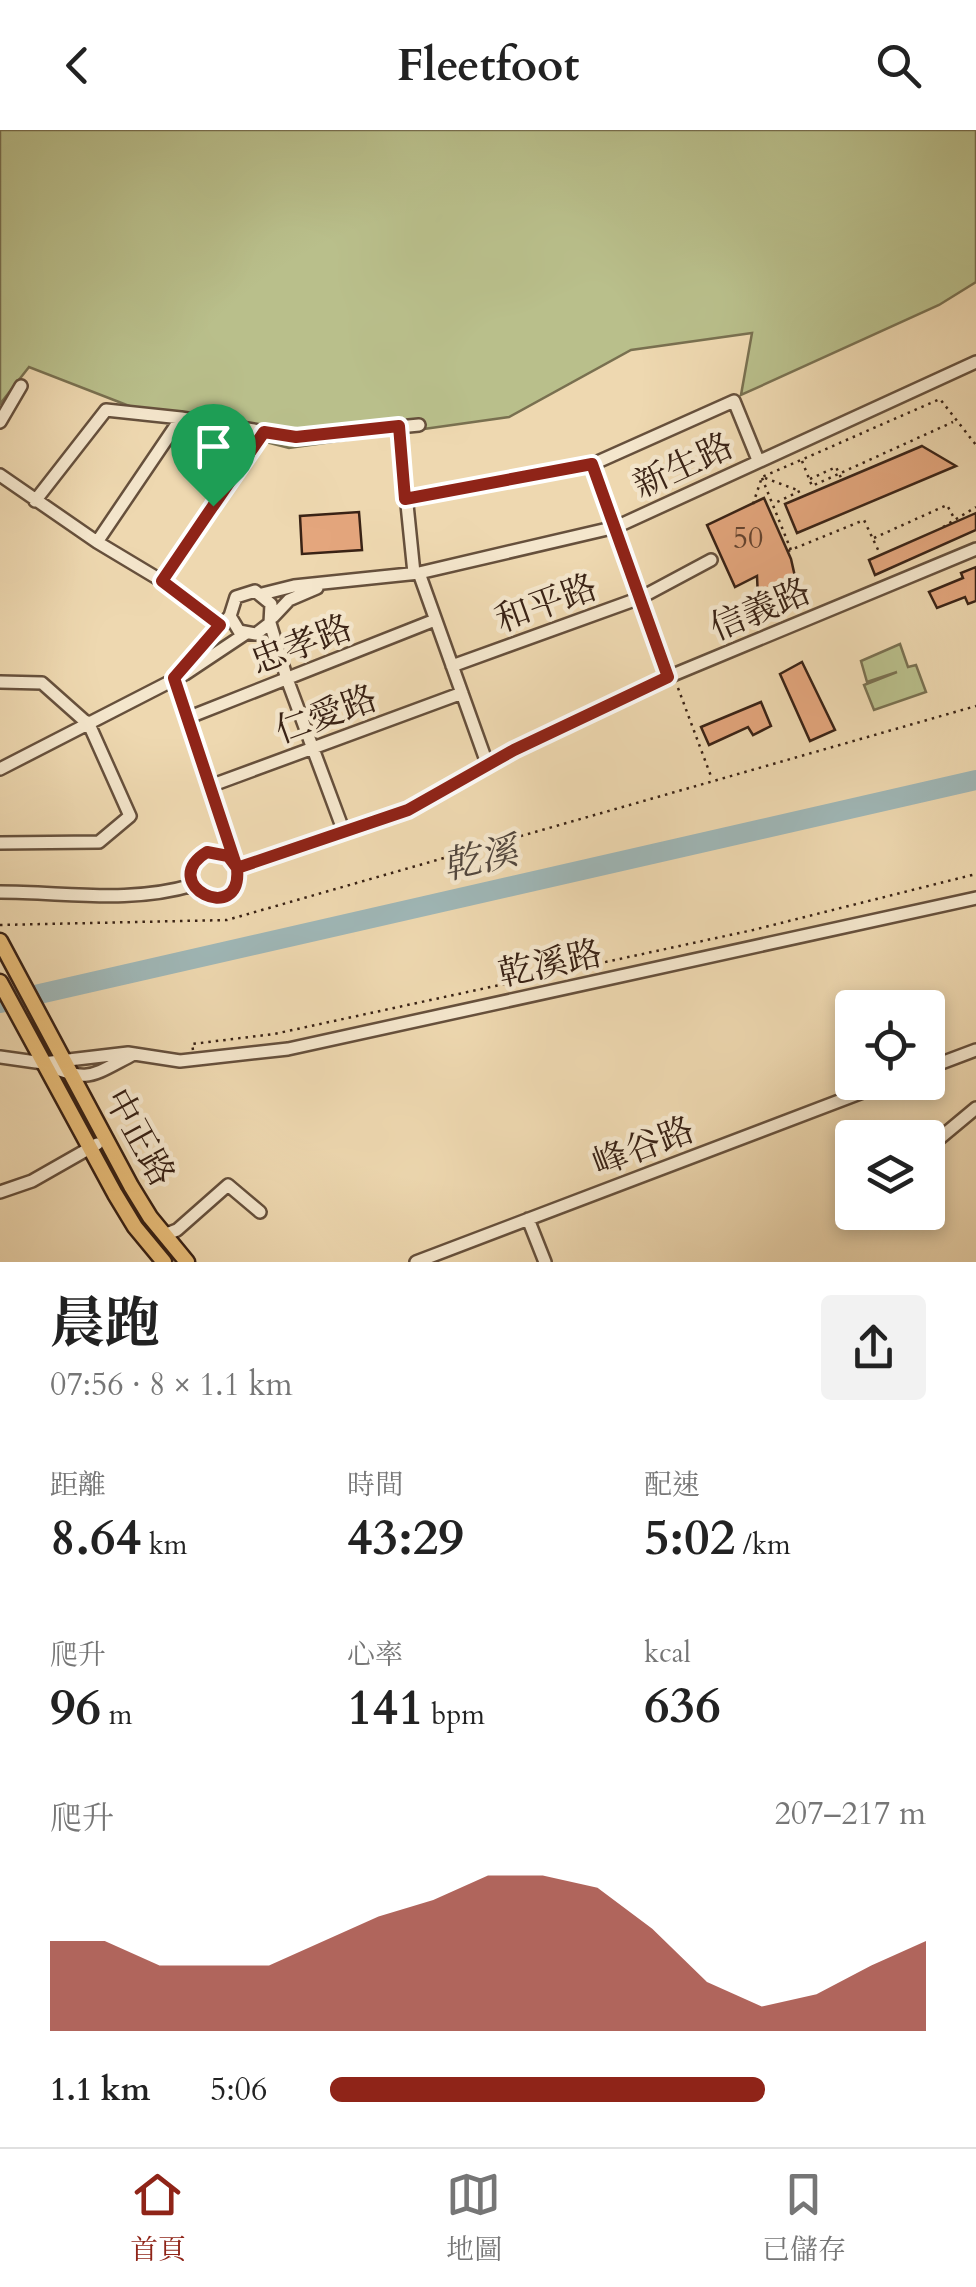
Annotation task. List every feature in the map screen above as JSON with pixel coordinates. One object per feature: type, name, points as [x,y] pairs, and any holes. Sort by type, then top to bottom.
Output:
[{"type":"main road","name":"中正路","points":[[0,941],[105,1140],[164,1235],[187,1262]]},
{"type":"main road","name":"中正路","points":[[0,982],[88,1148],[136,1227],[164,1262]]},
{"type":"street","name":"新生路","points":[[174,678],[225,620],[232,603],[242,593],[262,594],[294,586],[416,573],[616,527],[976,362]]},
{"type":"street","points":[[0,422],[21,386]]},
{"type":"street","points":[[405,499],[592,464],[734,401],[758,460]]},
{"type":"street","points":[[35,501],[106,410],[296,437],[419,425]]},
{"type":"street","points":[[98,542],[181,418]]},
{"type":"street","points":[[399,426],[416,573],[488,766]]},
{"type":"street","points":[[162,581],[264,432]]},
{"type":"street","points":[[592,464],[671,676]]},
{"type":"street","points":[[0,494],[5,479],[244,634]]},
{"type":"street","name":"信義路","points":[[237,868],[408,810],[514,750],[671,676],[976,549]]},
{"type":"street","name":"和平路","points":[[452,666],[640,598],[711,560]]},
{"type":"street","name":"新生路","points":[[0,769],[185,674],[244,634],[262,632],[296,596],[340,582]]},
{"type":"street","points":[[262,594],[271,604],[287,679],[344,832]]},
{"type":"street","name":"忠孝路","points":[[187,718],[435,620]]},
{"type":"street","points":[[174,678],[237,868]]},
{"type":"street","points":[[0,682],[42,683],[88,723],[130,816],[99,842],[0,843]]},
{"type":"street","name":"仁愛路","points":[[210,786],[462,693]]},
{"type":"street","name":"信義路","points":[[207,852],[228,856],[237,868],[236,883],[219,898],[204,896],[193,884],[195,862],[207,852]]},
{"type":"street","name":"信義路","points":[[0,892],[157,895],[193,884]]},
{"type":"street","name":"乾溪路","points":[[0,1057],[43,1063],[100,1054],[134,1054],[180,1061],[288,1049],[976,898]]},
{"type":"street","points":[[72,1076],[87,1078],[134,1054]]},
{"type":"street","points":[[945,1063],[974,1055]]},
{"type":"street","name":"乾溪路","points":[[43,1063],[72,1076]]},
{"type":"street","name":"峰谷路","points":[[416,1262],[842,1100]]},
{"type":"street","points":[[945,1134],[976,1108]]},
{"type":"street","points":[[0,1192],[32,1181],[105,1140]]},
{"type":"street","points":[[164,1235],[177,1230],[228,1185],[260,1212]]},
{"type":"street","points":[[528,1219],[545,1262]]},
{"type":"path","points":[[752,504],[762,476],[940,399],[976,446]]},
{"type":"path","points":[[802,459],[812,486],[956,421]]},
{"type":"path","points":[[810,480],[836,467],[842,480]]},
{"type":"path","points":[[762,476],[800,491],[772,505]]},
{"type":"path","points":[[762,476],[790,551],[864,520],[880,554]]},
{"type":"path","points":[[873,538],[946,505],[954,518]]},
{"type":"path","points":[[942,527],[976,507]]},
{"type":"path","points":[[671,676],[712,780]]},
{"type":"path","points":[[0,924],[226,920],[976,706]]},
{"type":"path","points":[[192,1044],[274,1034],[408,1005],[753,930],[976,874]]},
{"type":"green space","points":[[0,130],[976,130],[976,282],[939,305],[741,395],[752,333],[631,350],[509,417],[289,448],[137,409],[29,367],[0,404]]},
{"type":"green space","points":[[900,644],[908,667],[916,665],[926,692],[874,710],[864,685],[897,672],[867,682],[861,661]]},
{"type":"building","points":[[922,446],[956,466],[797,533],[785,504]]},
{"type":"building","points":[[764,498],[791,559],[800,599],[767,609],[758,599],[757,576],[735,587],[707,525]]},
{"type":"building","points":[[359,512],[362,550],[302,554],[300,516]]},
{"type":"building","points":[[976,513],[976,530],[875,575],[869,560]]},
{"type":"building","points":[[976,567],[976,601],[968,604],[965,597],[937,608],[929,592],[963,578],[961,573]]},
{"type":"building","points":[[802,662],[835,730],[810,741],[780,674]]},
{"type":"building","points":[[761,702],[771,726],[753,735],[748,727],[709,745],[701,727]]},
{"type":"waterway","name":"乾溪","points":[[0,1003],[976,780]]},
{"type":"route","points":[[213,506],[162,581],[220,625],[174,678],[237,868],[238,875],[226,895],[204,896],[191,877],[195,862],[207,852],[222,852],[237,868],[408,810],[514,750],[668,677],[592,464],[405,499],[399,426],[296,437],[264,432],[213,506]]}]
